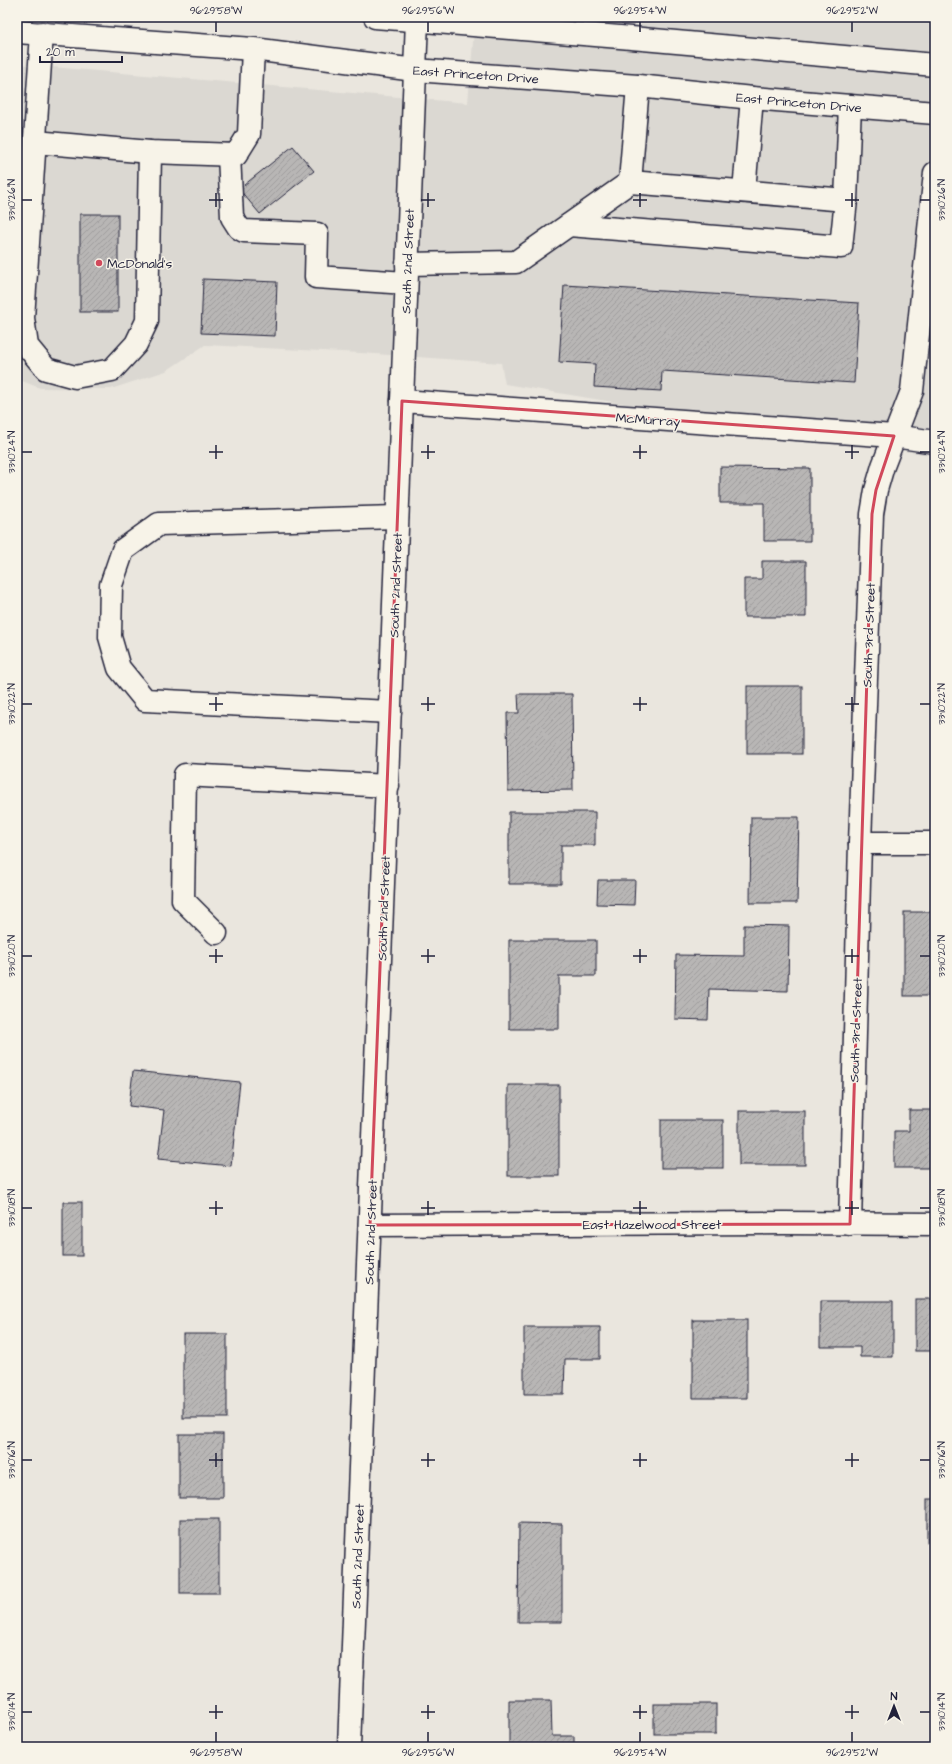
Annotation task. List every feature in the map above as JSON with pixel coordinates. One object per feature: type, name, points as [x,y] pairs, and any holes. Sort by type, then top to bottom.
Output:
[{"type":"main road","points":[[375,17],[417,19],[935,65]]},
{"type":"main road","name":"South 2nd Street","points":[[349,1747],[417,19]]},
{"type":"main road","name":"East Princeton Drive","points":[[17,32],[253,49],[415,70],[638,86],[752,98],[935,113]]},
{"type":"main road","points":[[42,33],[23,318],[27,346],[46,369],[75,377],[112,370],[136,344],[147,321],[150,152]]},
{"type":"main road","points":[[35,142],[150,152],[236,155],[249,134],[253,49]]},
{"type":"main road","points":[[630,182],[638,86]]},
{"type":"main road","points":[[744,191],[752,98]]},
{"type":"main road","points":[[569,225],[841,247],[846,200],[850,106]]},
{"type":"main road","points":[[229,155],[232,217],[238,228],[244,231],[317,234],[316,277],[407,274],[516,262],[630,182],[846,200]]},
{"type":"main road","name":"South 3rd Street","points":[[850,1224],[860,843],[872,514],[876,490],[894,436],[912,391],[935,173]]},
{"type":"main road","name":"McMurray","points":[[402,402],[894,436],[935,442]]},
{"type":"main road","points":[[390,712],[145,700],[119,668],[110,637],[111,585],[122,550],[159,524],[397,517]]},
{"type":"main road","points":[[216,933],[183,900],[185,775],[388,786]]},
{"type":"main road","points":[[860,843],[935,843]]},
{"type":"main road","name":"East Hazelwood Street","points":[[370,1225],[935,1224]]},
{"type":"highlighted area","points":[[402,401],[894,436],[876,490],[872,514],[850,1224],[370,1225]]},
{"type":"shaded area","points":[[475,17],[935,17],[935,456],[505,384],[501,363],[361,353],[205,345],[166,371],[111,389],[40,388],[17,379],[17,64],[468,103]]},
{"type":"building","points":[[293,146],[314,171],[260,214],[239,189]]},
{"type":"building","name":"McDonald's","points":[[80,214],[118,214],[118,312],[80,312]]},
{"type":"building","points":[[203,279],[277,282],[275,336],[201,333]]},
{"type":"building","points":[[564,285],[859,303],[854,383],[662,371],[661,391],[594,387],[595,364],[559,362]]},
{"type":"building","points":[[720,467],[810,468],[810,541],[764,541],[764,503],[720,503]]},
{"type":"building","points":[[762,561],[806,561],[806,617],[744,617],[744,579],[762,579]]},
{"type":"building","points":[[747,686],[802,686],[802,754],[747,754]]},
{"type":"building","points":[[518,694],[572,694],[573,790],[508,791],[507,713],[519,713]]},
{"type":"building","points":[[509,812],[595,812],[595,845],[561,845],[561,884],[509,884]]},
{"type":"building","points":[[751,817],[799,817],[797,903],[750,903]]},
{"type":"building","points":[[598,880],[635,880],[634,905],[597,904]]},
{"type":"building","points":[[904,912],[935,912],[935,996],[904,996]]},
{"type":"building","points":[[744,925],[789,926],[788,991],[709,989],[708,1020],[675,1019],[676,955],[744,956]]},
{"type":"building","points":[[509,940],[596,940],[596,976],[559,976],[559,1029],[509,1029]]},
{"type":"building","points":[[133,1071],[240,1082],[231,1166],[158,1159],[164,1110],[129,1106]]},
{"type":"building","points":[[508,1085],[559,1085],[559,1176],[508,1176]]},
{"type":"building","points":[[909,1110],[935,1110],[935,1168],[894,1168],[894,1131],[909,1131]]},
{"type":"building","points":[[739,1111],[805,1111],[805,1165],[739,1165]]},
{"type":"building","points":[[661,1120],[723,1120],[723,1168],[661,1168]]},
{"type":"building","points":[[63,1202],[82,1202],[82,1256],[63,1256]]},
{"type":"building","points":[[915,1299],[935,1299],[935,1351],[915,1351]]},
{"type":"building","points":[[820,1301],[893,1301],[893,1357],[860,1357],[860,1347],[820,1347]]},
{"type":"building","points":[[693,1320],[747,1320],[747,1398],[693,1398]]},
{"type":"building","points":[[524,1327],[600,1327],[600,1359],[565,1359],[564,1394],[524,1394]]},
{"type":"building","points":[[183,1334],[227,1334],[227,1418],[183,1418]]},
{"type":"building","points":[[179,1434],[223,1434],[223,1498],[179,1498]]},
{"type":"building","points":[[927,1499],[935,1499],[935,1542],[927,1542]]},
{"type":"building","points":[[180,1519],[219,1519],[219,1593],[180,1593]]},
{"type":"building","points":[[519,1523],[562,1524],[562,1622],[518,1622]]},
{"type":"building","points":[[509,1700],[551,1700],[552,1736],[574,1736],[574,1747],[509,1747]]},
{"type":"building","points":[[654,1704],[716,1704],[716,1734],[654,1734]]},
{"type":"place","name":"McDonald's","points":[[99,263]]}]
